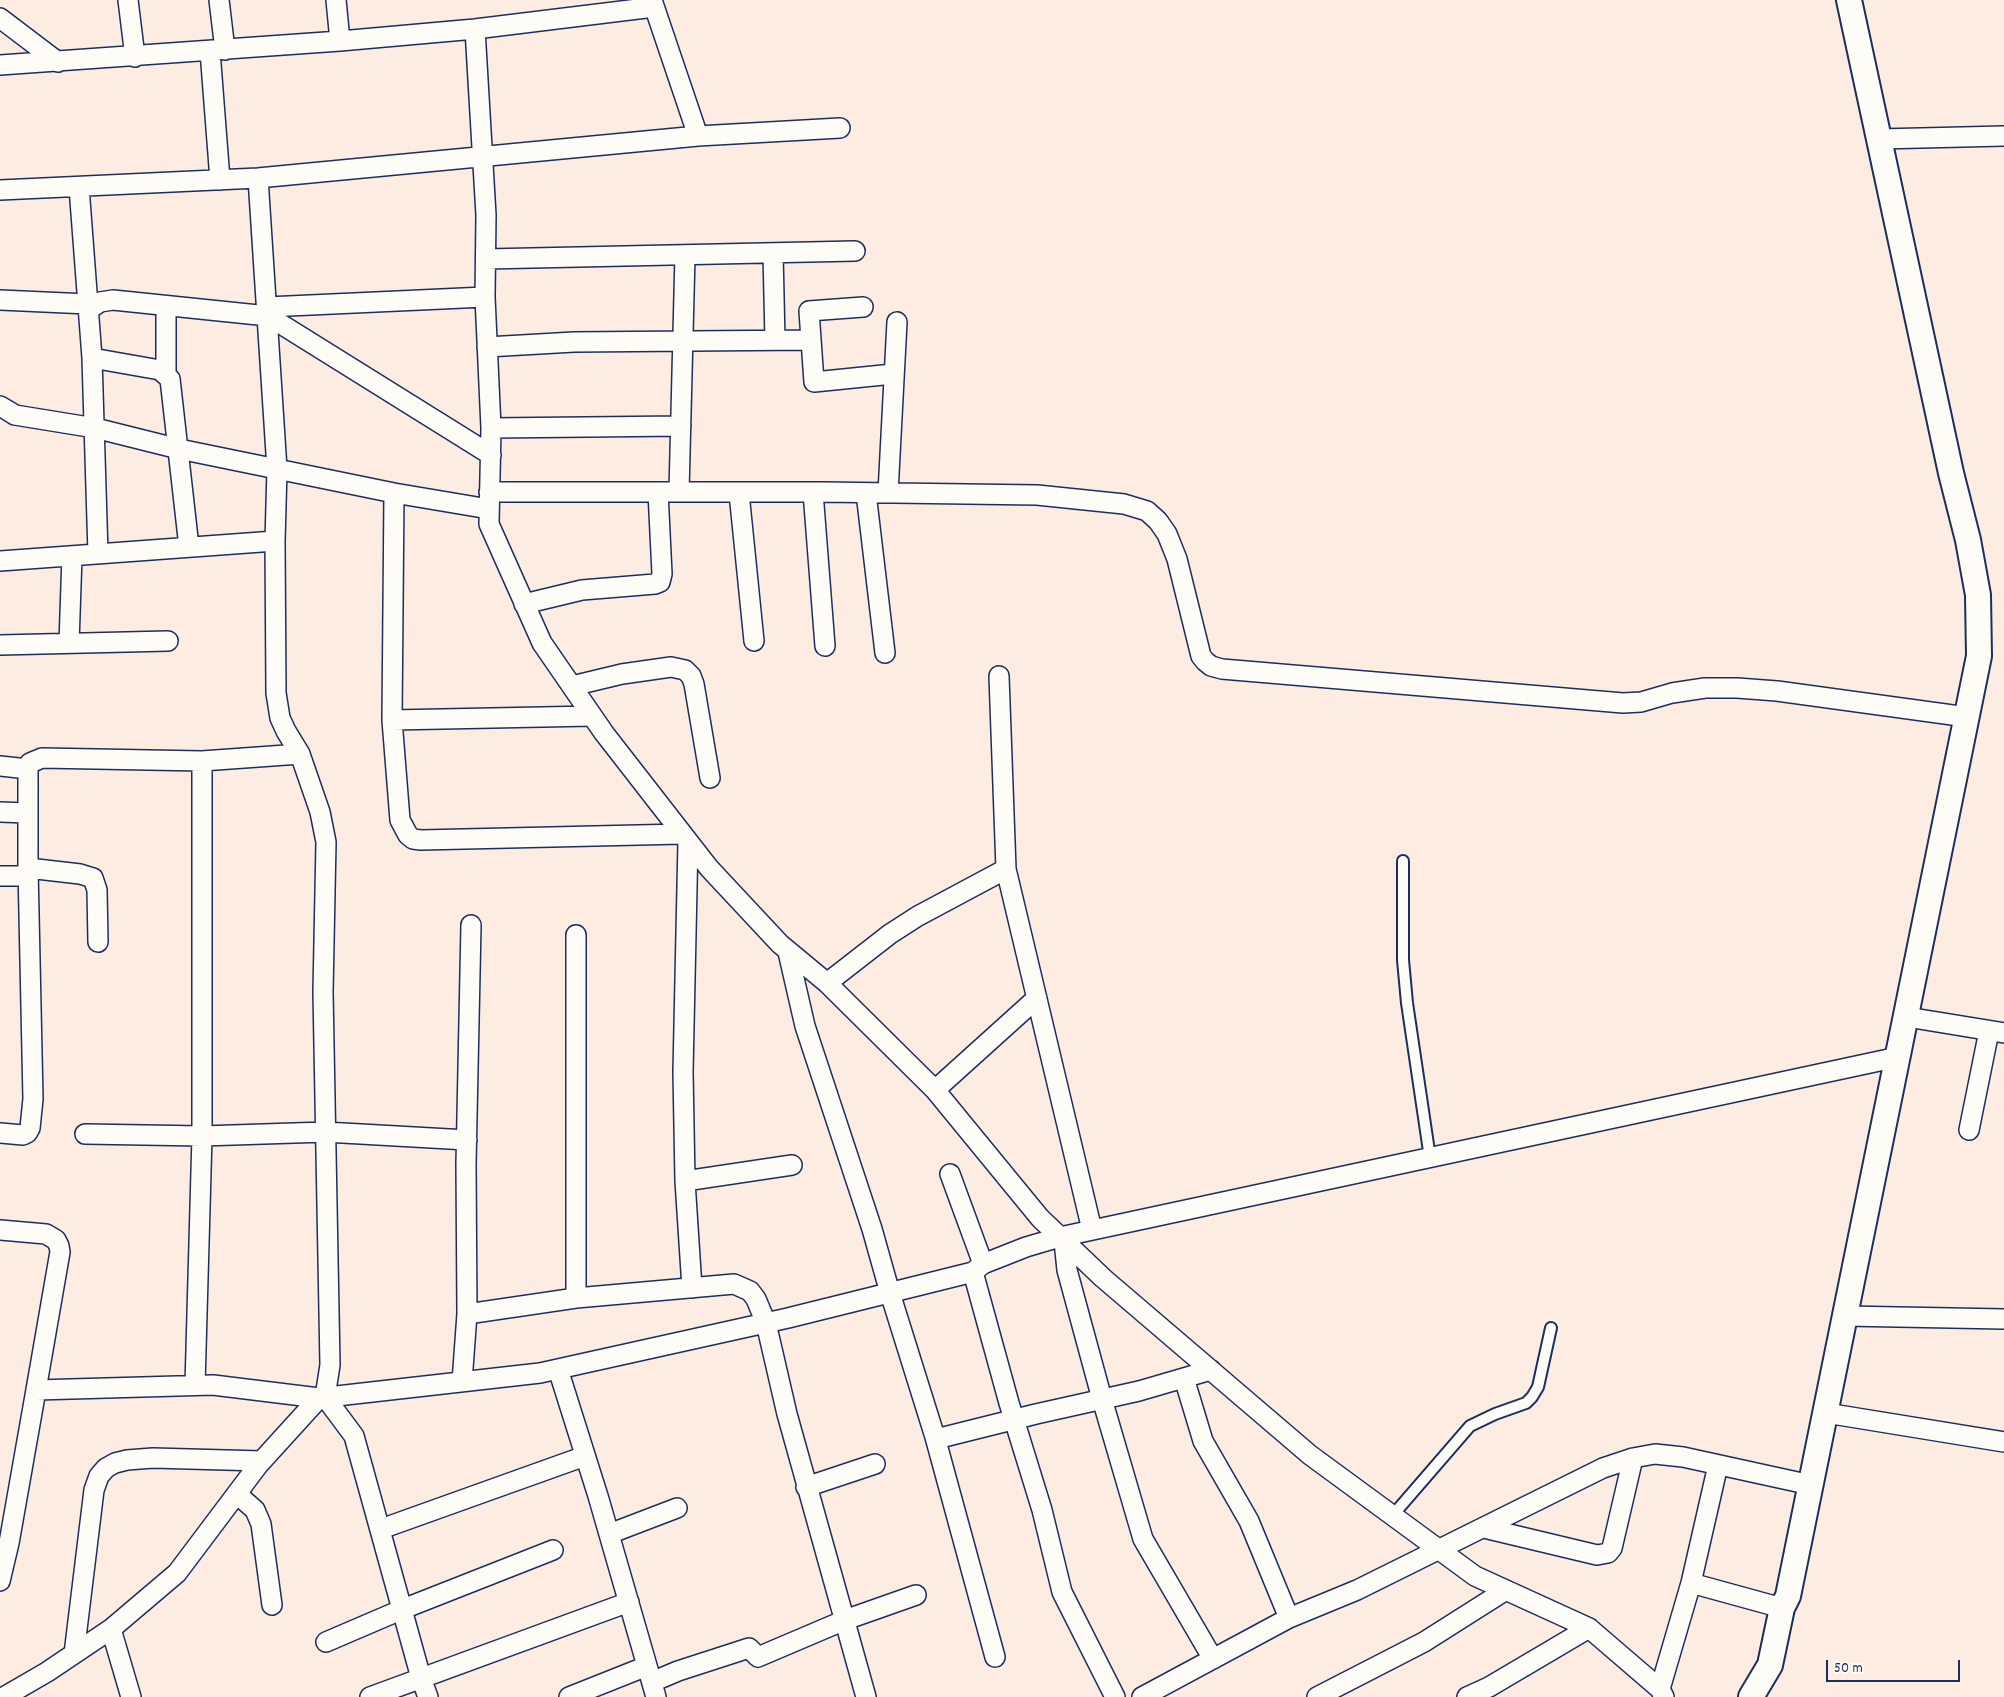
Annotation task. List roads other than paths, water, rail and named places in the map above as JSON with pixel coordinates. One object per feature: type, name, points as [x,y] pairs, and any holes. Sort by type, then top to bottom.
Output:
[{"type":"street","points":[[128,0],[135,56]]},
{"type":"street","points":[[219,0],[220,180]]},
{"type":"street","points":[[336,0],[340,41]]},
{"type":"street","points":[[1751,1697],[1770,1665],[1782,1608],[1788,1596],[1979,656],[1978,594],[1968,540],[1951,473],[1849,0]]},
{"type":"street","points":[[0,65],[340,41],[475,29],[653,4],[698,136]]},
{"type":"street","points":[[0,18],[58,62]]},
{"type":"street","points":[[475,29],[486,215],[485,297],[491,428],[488,524],[542,643],[592,716],[709,868],[788,952],[827,982],[935,1090],[1040,1218],[1103,1278],[1310,1454],[1474,1576],[1588,1628],[1662,1693],[1691,1583],[1718,1465]]},
{"type":"street","points":[[0,190],[258,178],[698,136],[840,128]]},
{"type":"street","points":[[1878,139],[2004,136]]},
{"type":"street","points":[[4,1697],[111,1629],[177,1573],[262,1461],[322,1397],[330,1365],[323,992],[326,842],[320,812],[300,754],[280,718],[276,693],[275,541],[277,469],[258,178]]},
{"type":"street","points":[[79,187],[92,358],[98,554]]},
{"type":"street","points":[[486,259],[855,251]]},
{"type":"street","points":[[773,253],[775,340]]},
{"type":"street","points":[[679,492],[685,256]]},
{"type":"street","points":[[0,300],[88,307],[108,300],[166,306],[267,311],[485,297]]},
{"type":"street","points":[[166,306],[166,374],[172,386],[189,547]]},
{"type":"street","points":[[863,307],[809,311],[814,382],[893,374]]},
{"type":"street","points":[[267,311],[491,454]]},
{"type":"street","points":[[888,493],[897,322]]},
{"type":"street","points":[[487,347],[574,342],[810,340]]},
{"type":"street","points":[[92,358],[150,368],[166,374]]},
{"type":"street","points":[[0,406],[15,414],[95,428],[179,449],[394,493],[489,501],[658,492],[1038,495],[1124,504],[1146,511],[1158,521],[1167,534],[1177,559],[1201,656],[1211,666],[1222,669],[1468,689],[1608,703],[1641,702],[1672,693],[1705,688],[1737,688],[1777,691],[1967,717]]},
{"type":"street","points":[[491,428],[681,426]]},
{"type":"street","points":[[524,604],[582,590],[660,582],[662,574],[658,492]]},
{"type":"street","points":[[813,492],[825,646]]},
{"type":"street","points":[[394,493],[392,720],[400,820],[408,835],[413,839],[421,840],[685,837]]},
{"type":"street","points":[[739,493],[754,641]]},
{"type":"street","points":[[866,493],[885,653]]},
{"type":"street","points":[[0,561],[275,541]]},
{"type":"street","points":[[69,643],[72,556]]},
{"type":"street","points":[[0,645],[168,641]]},
{"type":"street","points":[[572,686],[622,674],[671,667],[685,670],[691,676],[694,684],[710,778]]},
{"type":"street","points":[[999,676],[1006,869],[1092,1230]]},
{"type":"street","points":[[392,720],[592,716]]},
{"type":"street","points":[[0,1133],[23,1135],[27,1133],[30,1128],[33,1099],[28,872],[28,769],[30,763],[42,758],[202,761],[300,754]]},
{"type":"street","points":[[195,1385],[202,1136],[202,761]]},
{"type":"street","points":[[0,766],[28,769]]},
{"type":"street","points":[[0,812],[28,812]]},
{"type":"street","points":[[685,837],[683,1072],[685,1181],[692,1288]]},
{"type":"street","points":[[827,982],[890,934],[918,916],[1006,869]]},
{"type":"street","points":[[0,876],[28,872],[80,874],[93,878],[97,890],[98,942]]},
{"type":"street","points":[[462,1382],[467,1314],[467,1140],[471,925]]},
{"type":"street","points":[[576,935],[576,1298]]},
{"type":"street","points":[[788,952],[805,1026],[872,1229],[935,1437],[995,1657]]},
{"type":"street","points":[[935,1090],[1037,998]]},
{"type":"street","points":[[1906,1017],[1997,1032],[1970,1130]]},
{"type":"street","points":[[36,1390],[213,1385],[322,1397],[558,1370],[890,1293],[978,1268],[1026,1247],[1092,1230],[1898,1057]]},
{"type":"street","points":[[85,1134],[202,1136],[325,1132],[467,1140]]},
{"type":"street","points":[[685,1181],[792,1165]]},
{"type":"street","points":[[950,1174],[978,1268],[1014,1419],[1042,1510],[1062,1592],[1115,1697]]},
{"type":"street","points":[[0,1230],[46,1234],[54,1237],[60,1252],[9,1542],[0,1581]]},
{"type":"street","points":[[1062,1239],[1067,1270],[1143,1539],[1213,1659]]},
{"type":"street","points":[[467,1314],[576,1298],[734,1284],[750,1291],[756,1299],[766,1323],[786,1414],[866,1697]]},
{"type":"street","points":[[1846,1316],[2004,1319]]},
{"type":"street","points":[[558,1370],[609,1534],[652,1682]]},
{"type":"street","points":[[935,1437],[944,1437],[1102,1399],[1211,1370]]},
{"type":"street","points":[[1184,1378],[1203,1441],[1249,1521],[1289,1618]]},
{"type":"street","points":[[322,1397],[354,1436],[421,1678],[428,1697]]},
{"type":"street","points":[[1826,1413],[2004,1442]]},
{"type":"street","points":[[1142,1697],[1289,1618],[1357,1590],[1604,1468],[1632,1458],[1655,1454],[1682,1457],[1811,1485]]},
{"type":"street","points":[[381,1529],[585,1456]]},
{"type":"street","points":[[74,1654],[94,1490],[99,1476],[106,1468],[127,1460],[153,1458],[262,1461]]},
{"type":"street","points":[[1484,1528],[1597,1555],[1608,1553],[1612,1548],[1632,1458]]},
{"type":"street","points":[[806,1487],[875,1464]]},
{"type":"street","points":[[237,1494],[255,1510],[261,1524],[272,1605]]},
{"type":"street","points":[[609,1534],[677,1508]]},
{"type":"street","points":[[326,1642],[403,1609],[553,1550]]},
{"type":"street","points":[[1691,1583],[1782,1608]]},
{"type":"street","points":[[1317,1697],[1339,1692],[1424,1642],[1506,1590]]},
{"type":"street","points":[[568,1697],[652,1682],[678,1671],[749,1648],[758,1657],[845,1620],[916,1595]]},
{"type":"street","points":[[370,1697],[629,1602]]},
{"type":"street","points":[[1467,1697],[1489,1687],[1588,1628]]},
{"type":"street","points":[[111,1629],[131,1697]]},
{"type":"lane","points":[[1403,861],[1403,960],[1407,1003],[1430,1158]]},
{"type":"lane","points":[[1393,1515],[1470,1426],[1494,1414],[1526,1403],[1532,1397],[1538,1387],[1551,1328]]}]
